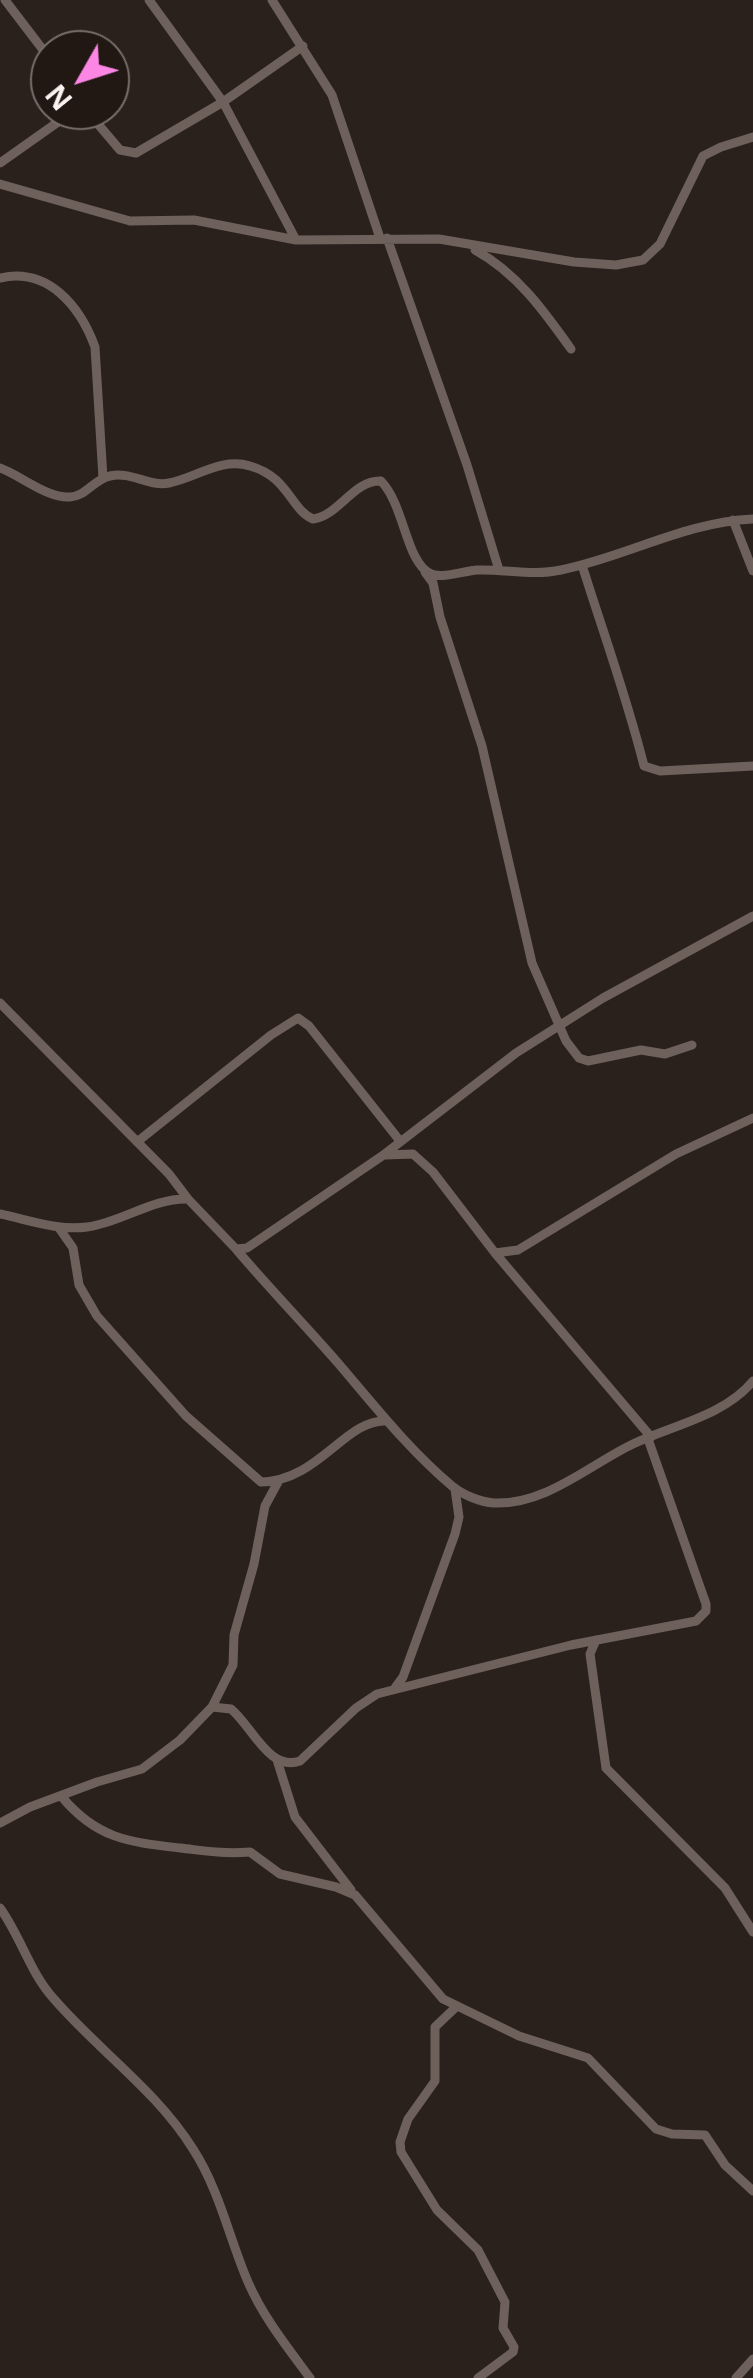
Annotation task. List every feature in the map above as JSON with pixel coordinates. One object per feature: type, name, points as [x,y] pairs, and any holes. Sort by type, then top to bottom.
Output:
[{"type":"street","points":[[5,0],[30,33]]},
{"type":"street","points":[[149,0],[223,102],[296,240]]},
{"type":"street","points":[[272,0],[332,95],[467,465],[499,570]]},
{"type":"street","points":[[103,130],[120,150],[136,153],[223,102],[303,46]]},
{"type":"street","points":[[0,163],[47,130]]},
{"type":"street","points":[[0,184],[130,221],[194,220],[296,240],[440,239],[574,262],[616,265],[643,260],[660,244],[703,156],[753,137]]},
{"type":"street","points":[[468,246],[518,282],[547,314],[571,350]]},
{"type":"street","points":[[0,278],[14,275],[43,280],[72,306],[90,334],[95,347],[103,478]]},
{"type":"street","points":[[0,468],[63,496],[80,495],[103,478],[130,476],[167,484],[212,468],[249,465],[277,478],[312,519],[326,516],[367,483],[381,481],[434,582],[440,617],[482,746],[532,963],[558,1026],[582,1061],[641,1050],[665,1054],[692,1046]]},
{"type":"street","points":[[424,569],[436,575],[499,570],[536,574],[582,565],[676,533],[753,519]]},
{"type":"street","points":[[733,520],[753,571]]},
{"type":"street","points":[[582,565],[604,642],[635,724],[644,766],[660,771],[753,766]]},
{"type":"street","points":[[236,1249],[264,1240],[516,1053],[753,916]]},
{"type":"street","points":[[0,1003],[138,1142],[387,1421],[455,1489],[494,1502],[526,1499],[649,1438],[718,1409],[739,1397],[753,1381]]},
{"type":"street","points":[[138,1142],[281,1028],[298,1018],[309,1026],[649,1438],[706,1611],[696,1621],[596,1640],[395,1688],[368,1699],[300,1760],[291,1764],[278,1760]]},
{"type":"street","points":[[495,1253],[511,1252],[548,1233],[676,1154],[753,1118]]},
{"type":"street","points":[[382,1156],[413,1154]]},
{"type":"street","points":[[0,1214],[59,1228],[89,1227],[173,1198],[188,1199]]},
{"type":"street","points":[[59,1228],[73,1248],[79,1284],[97,1316],[186,1416],[261,1482],[265,1506]]},
{"type":"street","points":[[509,1269],[511,1252]]},
{"type":"street","points":[[261,1482],[278,1482],[320,1460],[368,1421],[387,1421]]},
{"type":"street","points":[[0,1823],[121,1773],[142,1769],[156,1761],[212,1707],[232,1665],[234,1634],[265,1506],[278,1482]]},
{"type":"street","points":[[455,1489],[459,1517]]},
{"type":"street","points":[[395,1688],[403,1677],[459,1517],[481,1500]]},
{"type":"street","points":[[596,1640],[590,1654],[606,1768],[725,1888],[753,1932]]},
{"type":"street","points":[[212,1707],[231,1709],[278,1760],[295,1818],[438,1995],[519,2036],[588,2058],[656,2128],[672,2134],[706,2135],[725,2166],[753,2191]]},
{"type":"street","points":[[62,1796],[90,1825],[121,1840],[224,1855],[250,1852],[280,1874],[336,1886],[355,1895]]},
{"type":"street","points":[[0,1908],[50,1995],[94,2042],[138,2080],[193,2148],[216,2189],[248,2284],[310,2378]]},
{"type":"street","points":[[457,2006],[435,2027],[435,2081],[408,2118],[400,2142],[401,2152],[429,2198],[478,2250],[505,2302],[503,2328],[514,2347],[478,2378]]},
{"type":"street","points":[[736,2378],[753,2359]]}]
